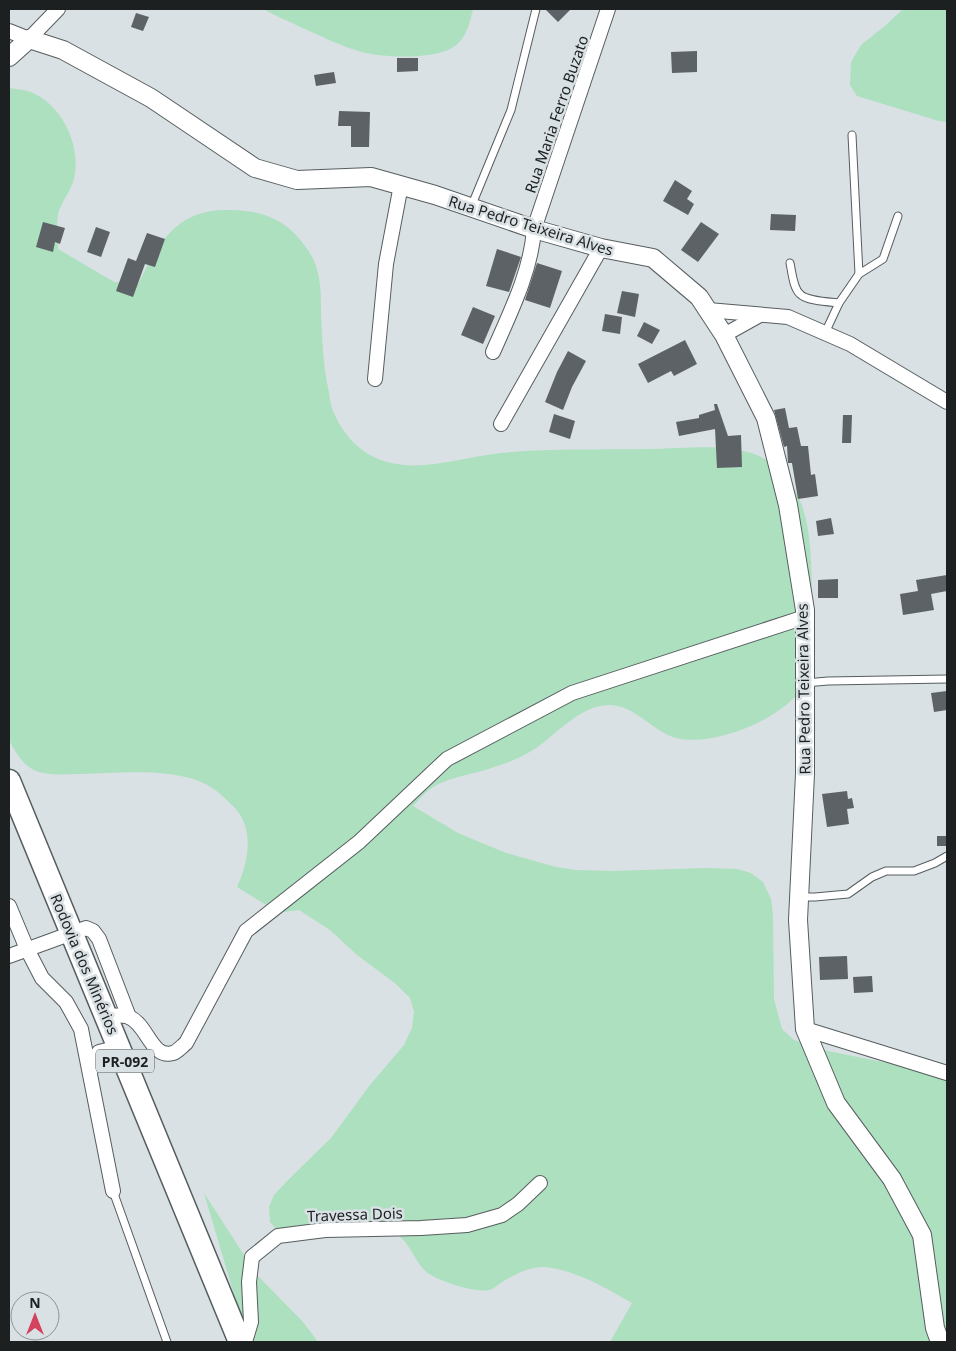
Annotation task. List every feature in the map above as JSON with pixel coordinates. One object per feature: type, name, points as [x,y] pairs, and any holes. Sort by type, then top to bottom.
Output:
[{"type":"main road","name":"Rodovia dos Minérios","points":[[9,781],[240,1342]]},
{"type":"street","points":[[9,57],[58,9]]},
{"type":"street","name":"Rua Maria Ferro Buzato","points":[[493,352],[518,293],[533,247],[534,229],[608,9]]},
{"type":"street","name":"Rua Pedro Teixeira Alves","points":[[9,31],[63,50],[151,98],[255,168],[297,180],[371,177],[470,207],[534,229],[601,248],[653,258],[699,297],[724,335],[766,418],[788,505],[805,617],[805,774],[798,920],[805,1029],[836,1103],[892,1179],[922,1235],[935,1328],[940,1342]]},
{"type":"street","points":[[375,379],[386,264],[401,185]]},
{"type":"street","points":[[501,424],[601,248]]},
{"type":"street","points":[[708,310],[788,317],[850,344],[947,402]]},
{"type":"street","points":[[724,335],[760,315]]},
{"type":"street","points":[[105,1016],[129,1017],[142,1026],[155,1048],[162,1053],[174,1053],[186,1043],[246,931],[359,842],[447,758],[572,693],[805,617]]},
{"type":"street","points":[[9,906],[27,949],[42,978],[66,1002],[81,1029],[91,1070],[114,1191]]},
{"type":"street","points":[[9,956],[86,928],[93,931],[99,939],[129,1017]]},
{"type":"street","points":[[805,1029],[947,1073]]},
{"type":"street","points":[[91,1070],[93,1061],[99,1052],[119,1047]]},
{"type":"street","name":"Travessa Dois","points":[[245,1342],[251,1322],[249,1282],[252,1257],[278,1236],[325,1230],[467,1225],[502,1215],[518,1204],[540,1183]]},
{"type":"lane","points":[[470,207],[511,110],[536,9]]},
{"type":"lane","points":[[852,135],[859,274]]},
{"type":"lane","points":[[825,333],[840,303],[859,274],[883,259],[898,216]]},
{"type":"lane","points":[[790,263],[796,288],[800,295],[810,299],[840,303]]},
{"type":"lane","points":[[805,683],[947,679]]},
{"type":"lane","points":[[799,897],[815,898],[848,894],[872,877],[886,871],[914,871],[947,856]]},
{"type":"lane","points":[[114,1191],[167,1342]]},
{"type":"green space","points":[[264,9],[473,9],[465,34],[455,46],[446,51],[423,56],[383,56],[354,50],[338,44]]},
{"type":"green space","points":[[903,9],[947,9],[947,122],[857,96],[850,85],[851,62],[861,45]]},
{"type":"green space","points":[[9,88],[24,90],[37,95],[48,103],[66,125],[71,138],[76,165],[73,183],[58,214],[58,249],[114,282],[138,284],[153,256],[170,233],[193,216],[207,212],[235,210],[263,214],[288,227],[295,234],[305,245],[312,257],[319,277],[324,360],[332,408],[342,428],[354,443],[378,459],[401,465],[429,465],[519,451],[701,447],[728,449],[754,454],[779,469],[794,488],[805,516],[808,532],[813,628],[809,675],[800,691],[787,704],[751,726],[711,738],[692,740],[667,735],[626,709],[608,705],[598,707],[579,715],[536,748],[516,759],[436,785],[413,806],[458,833],[506,853],[556,867],[576,870],[612,871],[705,868],[737,869],[751,873],[763,882],[771,899],[773,915],[774,999],[782,1029],[794,1040],[828,1051],[947,1075],[947,1342],[610,1342],[632,1303],[601,1286],[568,1272],[544,1267],[528,1269],[491,1289],[476,1290],[451,1284],[431,1275],[421,1266],[405,1242],[394,1232],[278,1231],[270,1222],[269,1207],[274,1195],[331,1138],[370,1085],[404,1045],[412,1028],[414,1012],[410,998],[396,984],[357,955],[330,930],[299,910],[283,912],[271,908],[237,887],[244,868],[248,847],[245,826],[235,808],[213,788],[196,780],[181,776],[147,772],[41,773],[31,769],[23,762],[9,740]]},
{"type":"green space","points":[[204,1193],[257,1275],[303,1322],[318,1342],[248,1342]]},
{"type":"building","points":[[545,9],[571,9],[558,22]]},
{"type":"building","points":[[136,13],[149,17],[143,31],[131,27]]},
{"type":"building","points":[[697,51],[697,72],[672,73],[671,52]]},
{"type":"building","points":[[397,58],[418,58],[418,71],[397,72]]},
{"type":"building","points":[[334,72],[336,83],[316,86],[314,75]]},
{"type":"building","points":[[339,111],[370,112],[369,147],[351,147],[351,126],[338,126]]},
{"type":"building","points":[[675,180],[692,191],[687,199],[694,204],[688,215],[663,201]]},
{"type":"building","points":[[771,214],[796,215],[795,231],[770,230]]},
{"type":"building","points":[[43,222],[65,228],[60,244],[55,242],[53,252],[36,247]]},
{"type":"building","points":[[701,222],[719,234],[698,262],[681,250]]},
{"type":"building","points":[[96,227],[110,232],[101,257],[87,252]]},
{"type":"building","points":[[147,233],[165,239],[155,267],[145,264],[133,297],[116,291],[128,258],[136,261]]},
{"type":"building","points":[[497,249],[521,257],[509,292],[486,286]]},
{"type":"building","points":[[537,263],[562,271],[550,308],[525,300]]},
{"type":"building","points":[[622,291],[639,294],[635,317],[617,313]]},
{"type":"building","points":[[473,307],[495,316],[483,344],[461,335]]},
{"type":"building","points":[[605,314],[622,317],[620,334],[602,331]]},
{"type":"building","points":[[644,322],[660,330],[652,344],[637,336]]},
{"type":"building","points":[[685,340],[697,364],[674,376],[671,371],[648,383],[638,364]]},
{"type":"building","points":[[568,351],[586,361],[572,387],[563,410],[545,402]]},
{"type":"building","points":[[714,404],[717,404],[728,436],[741,435],[742,467],[717,468],[715,429],[679,436],[676,422],[699,418],[699,415],[715,410]]},
{"type":"building","points":[[785,408],[789,428],[797,427],[801,446],[808,446],[811,475],[815,474],[818,496],[798,499],[792,463],[788,463],[787,446],[784,447],[774,410]]},
{"type":"building","points":[[554,414],[575,421],[570,439],[549,432]]},
{"type":"building","points":[[843,415],[852,415],[851,443],[842,443]]},
{"type":"building","points":[[831,518],[834,534],[818,536],[816,521]]},
{"type":"building","points":[[947,575],[947,591],[931,594],[934,610],[903,615],[900,594],[918,591],[916,580]]},
{"type":"building","points":[[838,579],[838,598],[818,598],[818,580]]},
{"type":"building","points":[[947,691],[947,710],[934,712],[931,693]]},
{"type":"building","points":[[847,791],[848,799],[852,798],[854,808],[847,809],[849,824],[827,827],[822,794]]},
{"type":"building","points":[[937,836],[947,836],[947,846],[937,846]]},
{"type":"building","points":[[847,956],[848,979],[820,980],[819,957]]},
{"type":"building","points":[[872,976],[873,992],[854,993],[853,977]]}]
